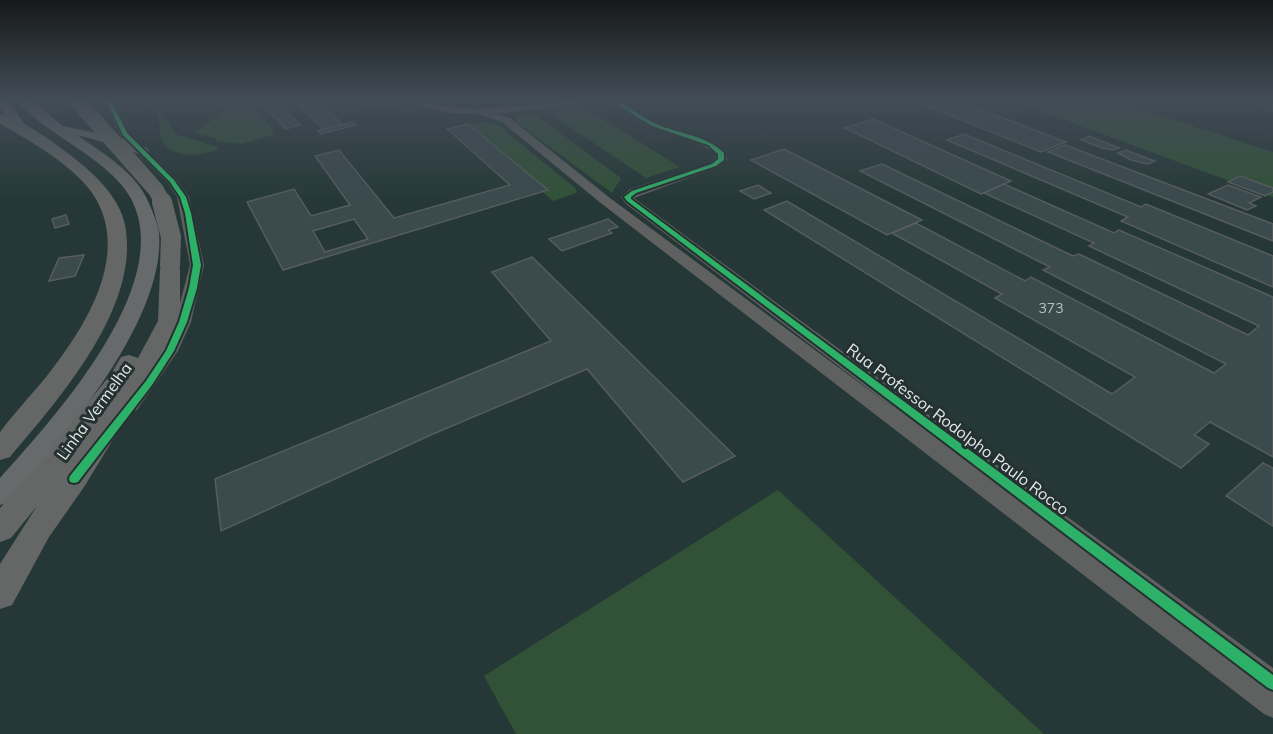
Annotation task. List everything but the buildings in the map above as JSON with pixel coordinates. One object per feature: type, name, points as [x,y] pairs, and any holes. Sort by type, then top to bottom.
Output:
[{"type":"highway","points":[[0,450],[58,380],[83,344],[101,310],[117,256],[118,235],[106,200],[95,185],[25,132]]},
{"type":"highway","name":"Linha Vermelha","points":[[0,529],[45,477],[120,379],[156,314],[170,268],[171,229],[165,208],[156,190],[105,132]]},
{"type":"highway","points":[[0,134],[58,156]]},
{"type":"highway","points":[[0,594],[38,528],[74,479],[141,375],[169,321],[170,268]]},
{"type":"main road","name":"Linha Vermelha","points":[[0,495],[81,398],[103,367],[129,319],[144,278],[148,254],[148,227],[145,213],[134,191],[98,155],[65,132]]},
{"type":"main road","points":[[84,132],[142,151]]},
{"type":"street","points":[[74,479],[149,383],[170,351],[193,288],[197,265],[183,197],[172,182],[124,132]]},
{"type":"street","name":"Rua Professor Rodolpho Paulo Rocco","points":[[521,132],[615,207],[1273,705]]},
{"type":"street","name":"Rua Professor Rodolpho Paulo Rocco","points":[[675,132],[710,144],[719,150],[722,156],[714,165],[634,192],[627,197],[1273,683]]},
{"type":"shaded area","points":[[0,132],[1273,132],[1273,734],[0,734]]},
{"type":"green space","points":[[161,132],[175,132],[218,149],[205,153],[181,154],[168,148],[162,140]]},
{"type":"green space","points":[[274,132],[273,135],[241,144],[216,141],[216,138],[194,133]]},
{"type":"green space","points":[[473,132],[507,132],[577,191],[553,201]]},
{"type":"green space","points":[[530,132],[559,132],[621,178],[612,193]]},
{"type":"green space","points":[[578,132],[624,132],[680,167],[646,178]]},
{"type":"green space","points":[[1098,132],[1212,132],[1273,152],[1273,197]]},
{"type":"green space","points":[[778,490],[1044,734],[516,734],[484,676]]},
{"type":"cycle path","points":[[74,479],[149,383],[170,351],[183,322],[197,265],[183,197],[172,181],[124,132]]},
{"type":"cycle path","points":[[675,132],[710,144],[721,153],[721,160],[714,165],[634,192],[627,197],[629,200],[1273,683]]}]
